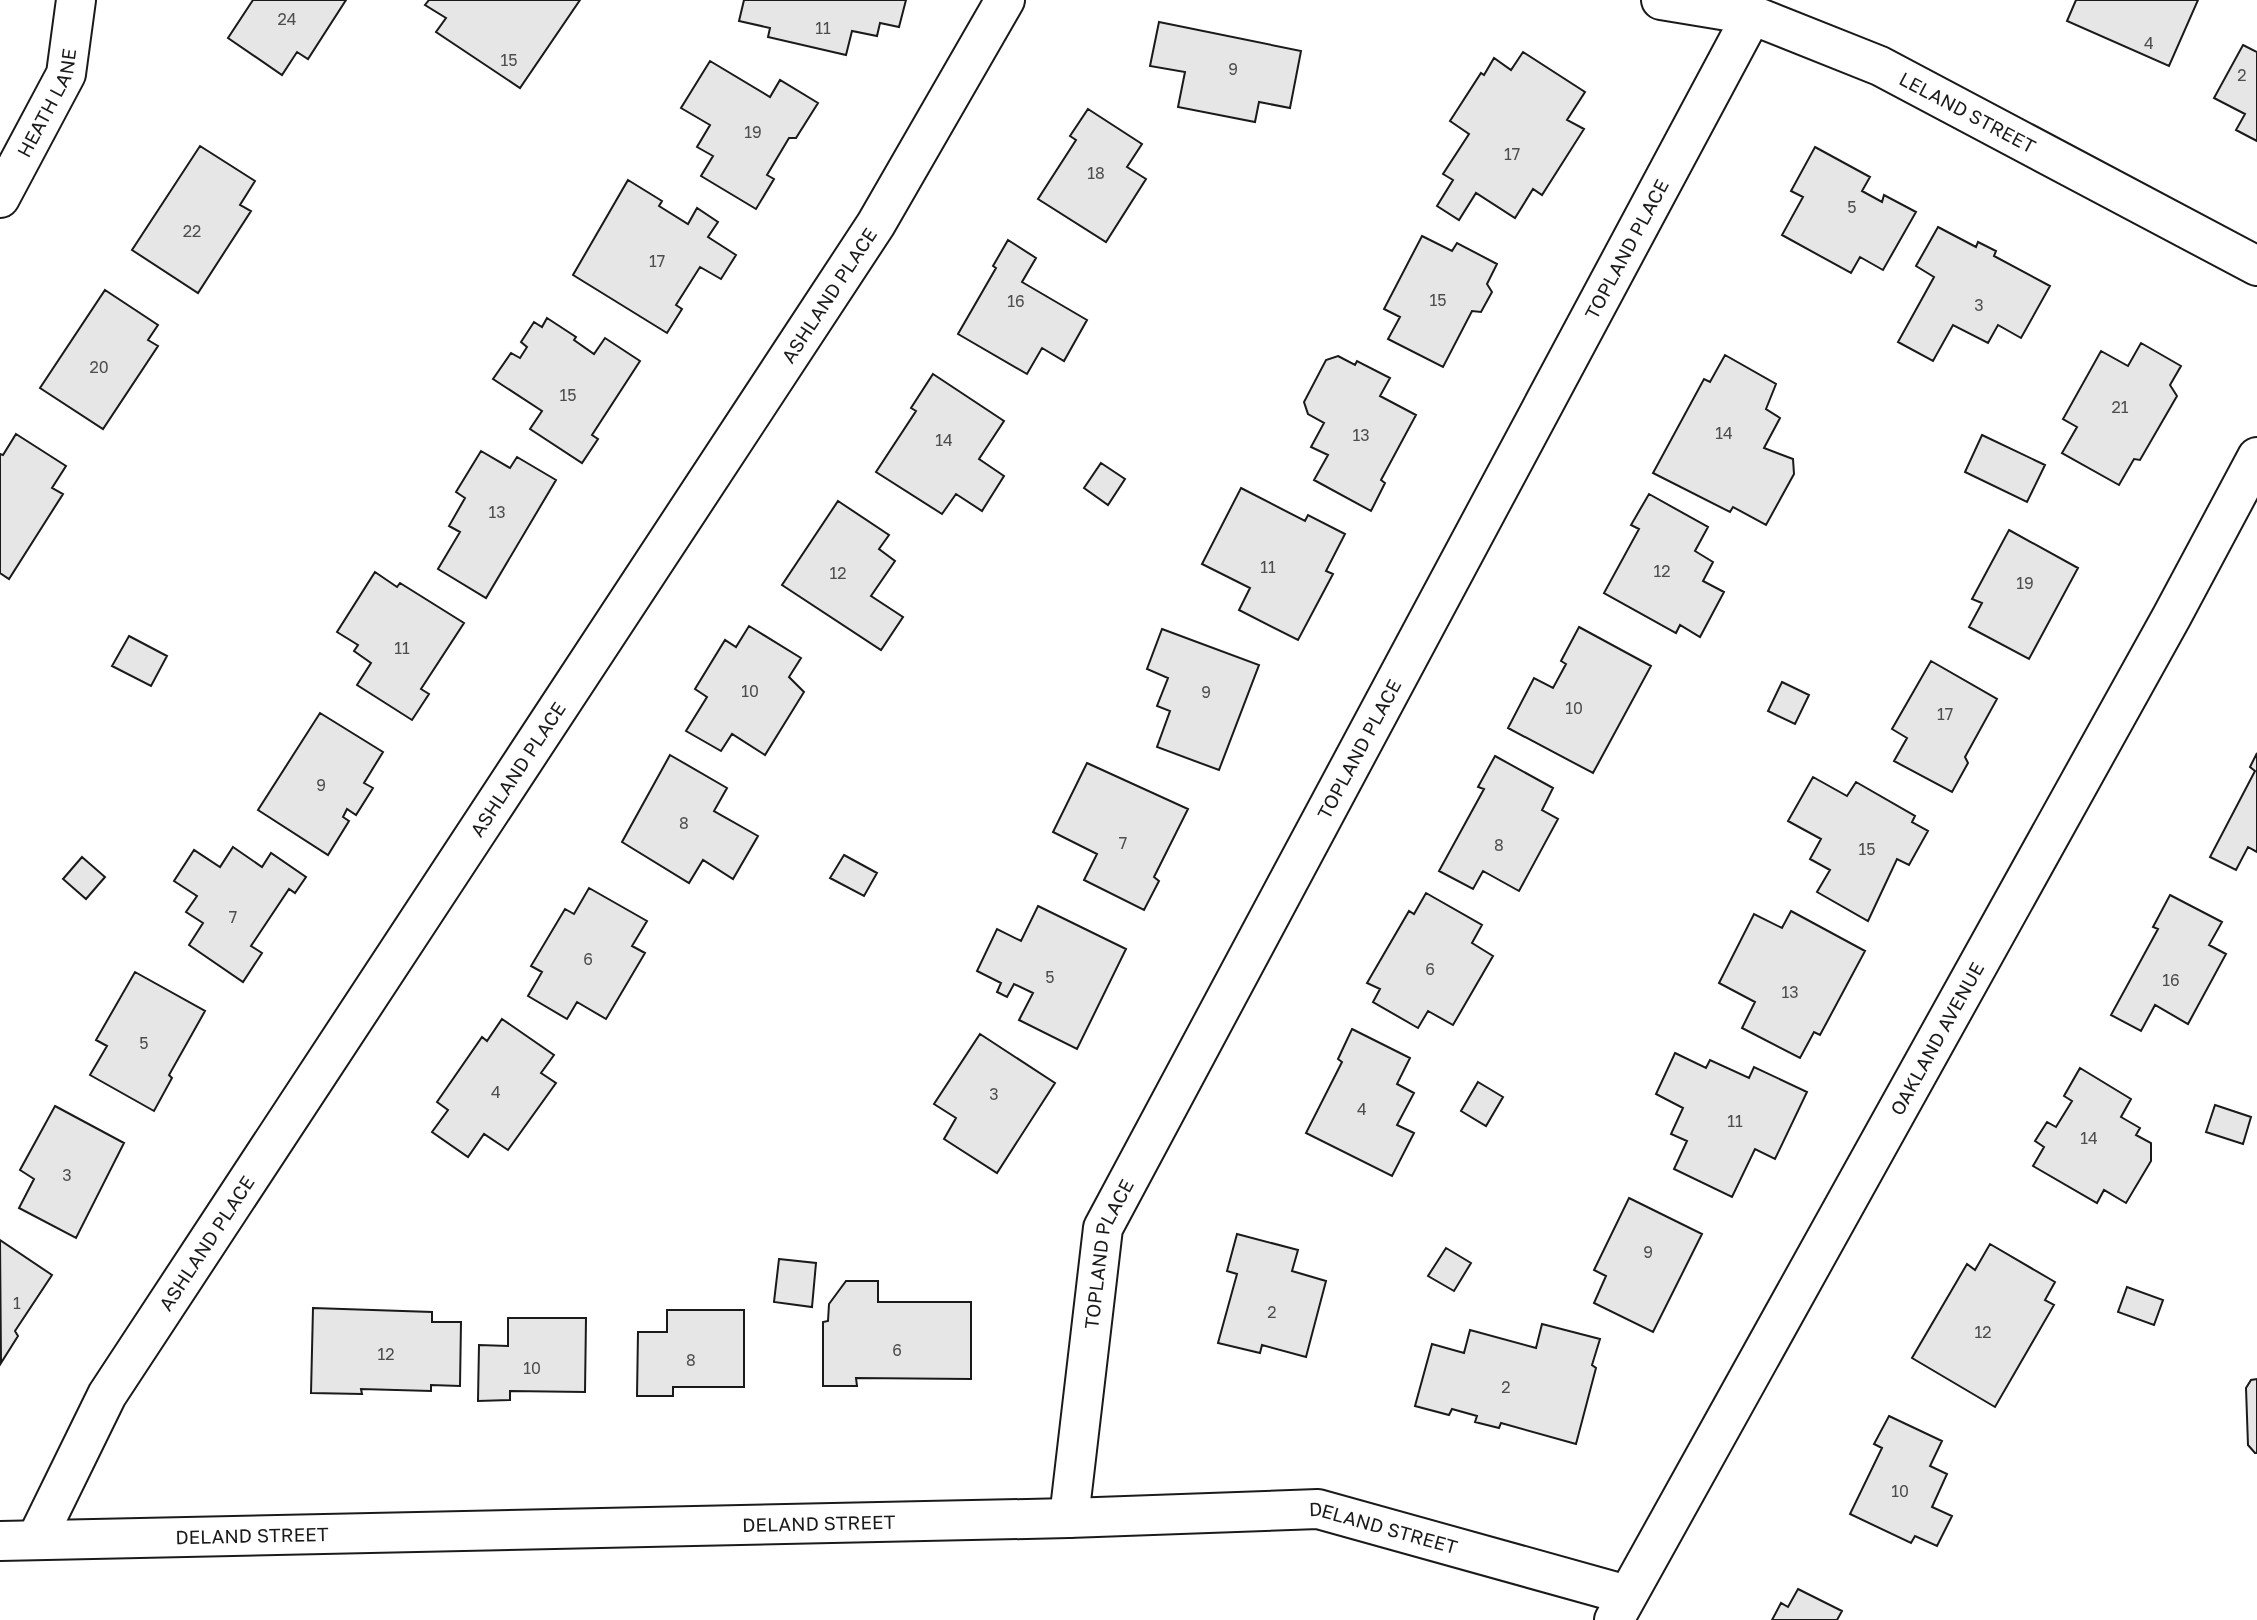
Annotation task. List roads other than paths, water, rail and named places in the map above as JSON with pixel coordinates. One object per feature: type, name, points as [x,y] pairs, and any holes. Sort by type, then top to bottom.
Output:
[{"type":"street","name":"HEATH LANE","points":[[0,198],[66,74],[76,0]]},
{"type":"street","name":"ASHLAND PLACE","points":[[18,1540],[107,1395],[876,225],[1005,0]]},
{"type":"street","name":"LELAND STREET","points":[[1661,0],[1752,15],[1880,66],[2257,266]]},
{"type":"street","name":"TOPLAND PLACE","points":[[1069,1518],[1103,1228],[1752,15]]},
{"type":"street","name":"OAKLAND AVENUE","points":[[1621,1607],[2172,616],[2257,457]]},
{"type":"street","name":"DELAND STREET","points":[[18,1540],[1069,1518],[1318,1509],[1621,1607]]}]
